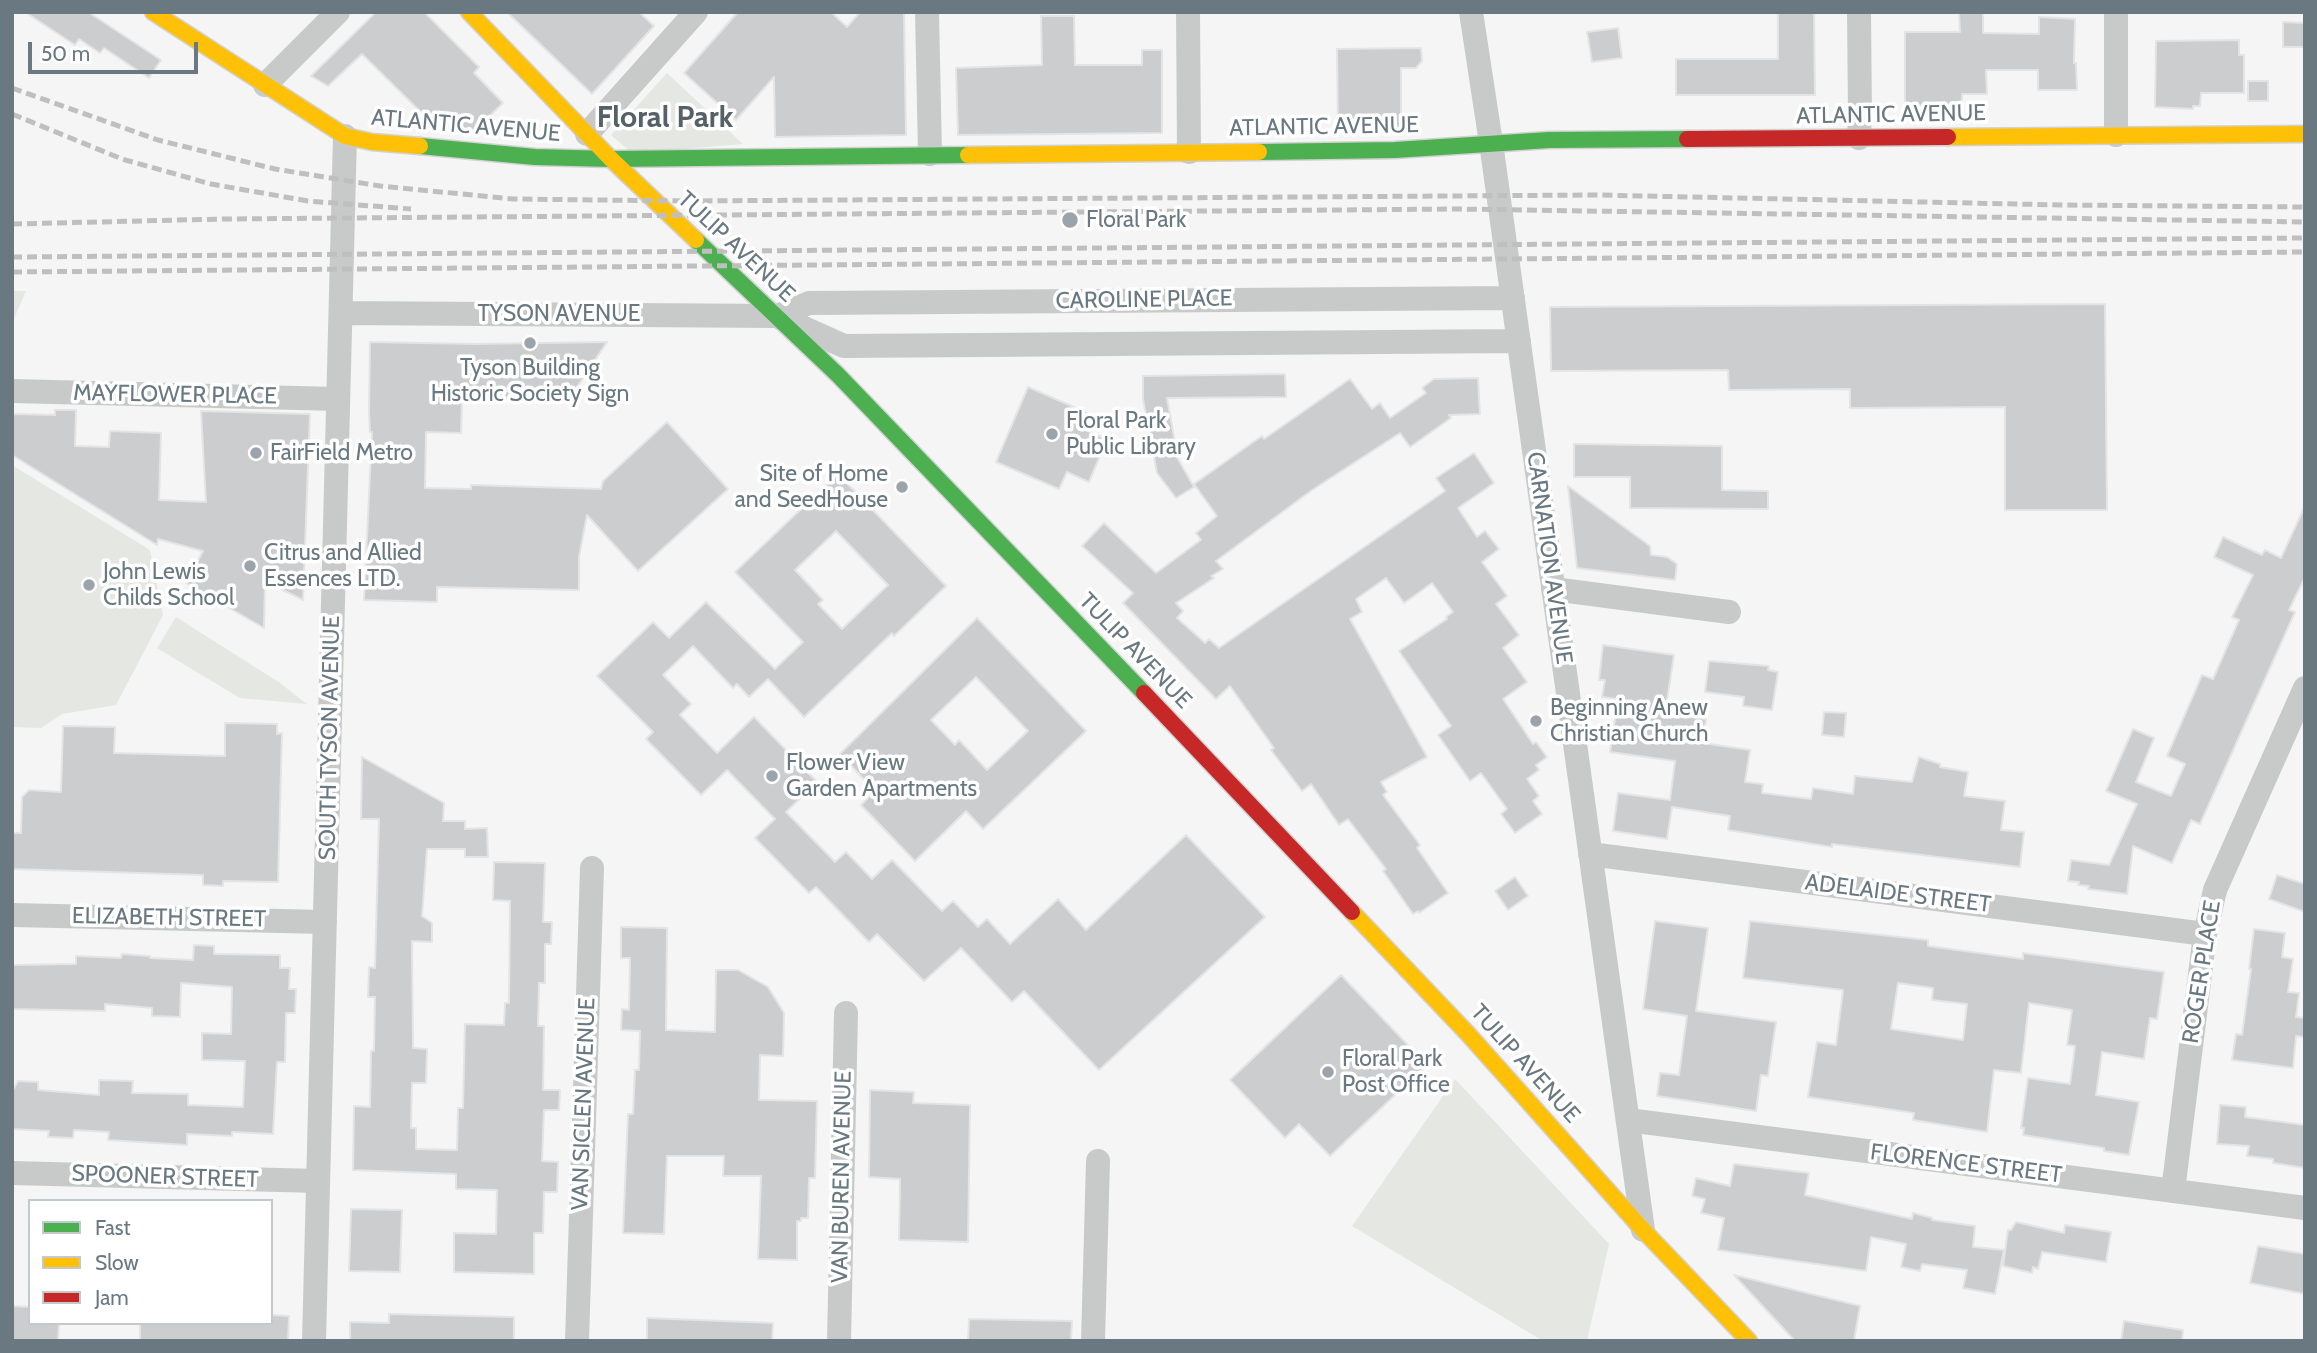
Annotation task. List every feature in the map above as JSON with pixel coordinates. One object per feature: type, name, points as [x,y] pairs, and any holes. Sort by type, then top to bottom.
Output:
[{"type":"street","points":[[153,12],[345,136]]},
{"type":"street","points":[[265,85],[338,12]]},
{"type":"street","name":"TULIP AVENUE","points":[[469,12],[611,159],[844,381],[1190,740],[1468,1034],[1643,1230],[1749,1341]]},
{"type":"street","points":[[587,134],[696,12]]},
{"type":"street","points":[[927,12],[930,154]]},
{"type":"street","points":[[1188,12],[1189,152]]},
{"type":"street","name":"CARNATION AVENUE","points":[[1471,12],[1643,1230]]},
{"type":"street","points":[[1859,12],[1859,138]]},
{"type":"street","points":[[2116,12],[2116,135]]},
{"type":"street","name":"ATLANTIC AVENUE","points":[[345,136],[372,142],[535,157],[611,159],[1395,150],[1549,140],[2305,134]]},
{"type":"street","name":"SOUTH TYSON AVENUE","points":[[314,1341],[345,136]]},
{"type":"street","name":"CAROLINE PLACE","points":[[777,316],[809,303],[1513,298]]},
{"type":"street","name":"TYSON AVENUE","points":[[341,313],[777,316]]},
{"type":"street","points":[[777,316],[844,345],[1519,341]]},
{"type":"street","name":"MAYFLOWER PLACE","points":[[12,391],[338,399]]},
{"type":"street","points":[[1553,589],[1729,612]]},
{"type":"street","name":"ROGER PLACE","points":[[2173,1191],[2205,934],[2215,890],[2305,688]]},
{"type":"street","name":"ADELAIDE STREET","points":[[1590,854],[2205,934]]},
{"type":"street","name":"VAN SICLEN AVENUE","points":[[577,1341],[592,867]]},
{"type":"street","name":"ELIZABETH STREET","points":[[12,915],[325,922]]},
{"type":"street","name":"VAN BUREN AVENUE","points":[[839,1341],[846,1013]]},
{"type":"street","name":"FLORENCE STREET","points":[[1628,1120],[2305,1208]]},
{"type":"street","points":[[1093,1341],[1098,1161]]},
{"type":"street","name":"SPOONER STREET","points":[[12,1173],[318,1181]]},
{"type":"shaded area","points":[[667,73],[743,144],[632,153],[611,135]]},
{"type":"shaded area","points":[[12,291],[26,291],[12,323]]},
{"type":"shaded area","points":[[12,465],[150,550],[163,615],[116,705],[62,714],[41,728],[12,727]]},
{"type":"shaded area","points":[[176,617],[280,683],[307,704],[240,698],[157,648]]},
{"type":"shaded area","points":[[1455,1079],[1609,1244],[1587,1341],[1543,1341],[1352,1226]]},
{"type":"building","points":[[25,12],[88,12],[161,60],[149,78],[104,48],[100,53],[79,39],[75,45]]},
{"type":"building","points":[[376,12],[424,12],[479,67],[474,73],[503,103],[475,130],[436,127],[362,54],[328,86],[311,76]]},
{"type":"building","points":[[507,12],[639,12],[654,26],[592,94]]},
{"type":"building","points":[[738,12],[831,12],[847,27],[860,12],[904,12],[906,135],[775,137],[774,77],[736,120],[684,73]]},
{"type":"building","points":[[1778,12],[1814,12],[1815,95],[1676,95],[1676,59],[1778,59]]},
{"type":"building","points":[[1959,12],[1983,12],[1983,33],[2039,34],[2039,17],[2075,19],[2074,63],[2077,90],[2038,90],[2038,70],[1986,70],[1987,94],[1962,94],[1962,105],[1905,106],[1905,32],[1960,32]]},
{"type":"building","points":[[1041,16],[1074,16],[1075,65],[1142,65],[1142,50],[1162,50],[1162,133],[958,135],[956,68],[1042,65]]},
{"type":"building","points":[[2283,22],[2305,23],[2305,47],[2283,47]]},
{"type":"building","points":[[1618,28],[1622,58],[1592,62],[1587,32]]},
{"type":"building","points":[[2239,40],[2239,55],[2244,55],[2244,93],[2201,93],[2200,106],[2193,106],[2193,109],[2155,107],[2156,41]]},
{"type":"building","points":[[1421,48],[1422,61],[1416,68],[1401,68],[1401,129],[1338,131],[1337,49]]},
{"type":"building","points":[[2248,81],[2268,81],[2268,101],[2248,101]]},
{"type":"building","points":[[2105,304],[2107,510],[2005,510],[2005,407],[1850,408],[1850,389],[1729,390],[1728,370],[1551,371],[1550,307]]},
{"type":"building","points":[[370,342],[607,342],[573,393],[553,393],[553,400],[462,400],[461,433],[426,432],[425,488],[471,489],[471,485],[601,489],[603,481],[667,422],[728,489],[638,571],[587,515],[579,557],[579,590],[437,587],[437,602],[364,600],[372,432],[369,413]]},
{"type":"building","points":[[1285,374],[1286,397],[1167,398],[1178,459],[1194,487],[1176,498],[1157,473],[1143,399],[1143,376]]},
{"type":"building","points":[[1478,378],[1480,414],[1449,415],[1451,418],[1410,447],[1400,433],[1312,490],[1216,561],[1223,569],[1176,603],[1183,611],[1177,618],[1205,643],[1209,639],[1219,648],[1445,491],[1436,478],[1474,453],[1494,483],[1458,508],[1477,537],[1485,531],[1499,549],[1482,562],[1507,596],[1496,604],[1519,635],[1503,648],[1527,682],[1503,699],[1533,744],[1536,742],[1547,757],[1536,765],[1539,770],[1527,779],[1539,796],[1533,801],[1542,814],[1515,833],[1501,814],[1507,809],[1481,773],[1470,781],[1438,735],[1451,726],[1399,651],[1447,619],[1453,612],[1432,583],[1404,603],[1386,578],[1356,599],[1362,612],[1350,619],[1427,757],[1381,782],[1387,792],[1383,795],[1420,845],[1417,848],[1448,893],[1419,913],[1418,911],[1413,914],[1383,871],[1386,869],[1348,819],[1339,825],[1311,784],[1302,791],[1271,750],[1274,748],[1230,686],[1216,699],[1123,603],[1133,593],[1082,546],[1104,523],[1156,573],[1201,540],[1196,533],[1217,516],[1194,484],[1350,379],[1372,409],[1380,403],[1390,418],[1426,393],[1422,388],[1434,379]]},
{"type":"building","name":"Floral Park Public Library","points":[[1028,387],[1092,415],[1085,430],[1107,439],[1089,482],[1067,472],[1059,489],[996,462]]},
{"type":"building","points":[[55,410],[76,410],[75,446],[109,447],[110,431],[161,433],[159,500],[206,502],[201,411],[310,414],[303,600],[265,581],[264,628],[186,583],[203,551],[158,539],[157,545],[12,455],[12,414],[55,415]]},
{"type":"building","points":[[1574,444],[1722,446],[1722,490],[1768,491],[1768,509],[1630,508],[1630,477],[1574,477]]},
{"type":"building","points":[[838,474],[946,586],[804,717],[768,679],[749,697],[737,684],[733,688],[693,646],[663,675],[691,704],[680,715],[717,753],[754,717],[817,782],[786,812],[835,862],[846,852],[872,879],[892,860],[942,911],[953,901],[978,927],[987,919],[1010,944],[1058,899],[1086,930],[1186,835],[1265,917],[1099,1070],[1024,991],[1012,1002],[961,948],[924,981],[877,934],[869,942],[816,887],[809,893],[755,838],[775,819],[727,770],[701,795],[646,739],[653,732],[597,676],[653,622],[669,638],[706,602],[775,669],[803,642],[735,572]],"holes":[[[836,531],[888,585],[842,629],[818,604],[823,600],[795,570]]]},
{"type":"building","points":[[1568,486],[1650,546],[1651,555],[1667,557],[1677,564],[1675,580],[1577,568]]},
{"type":"building","points":[[2305,506],[2305,577],[2289,610],[2295,612],[2200,824],[2191,820],[2172,863],[2133,846],[2127,894],[2088,889],[2089,886],[2078,885],[2079,882],[2068,881],[2071,860],[2109,865],[2137,804],[2106,791],[2133,729],[2154,738],[2136,782],[2171,796],[2185,764],[2167,756],[2202,675],[2213,679],[2239,620],[2232,617],[2253,575],[2214,557],[2223,537],[2262,555],[2265,550],[2281,558]]},
{"type":"building","points":[[977,618],[1086,731],[983,829],[966,811],[915,861],[861,805],[875,791],[840,754]],"holes":[[[976,677],[1028,731],[987,770],[959,740],[955,745],[931,720]]]},
{"type":"building","points":[[1603,645],[1674,655],[1665,713],[1706,719],[1703,743],[1750,750],[1745,782],[1763,784],[1762,793],[1811,799],[1813,788],[1853,794],[1855,776],[1912,782],[1919,757],[1940,764],[1940,767],[1968,772],[1964,796],[2005,801],[2001,830],[2024,832],[2020,867],[1832,844],[1832,847],[1728,830],[1730,816],[1672,807],[1667,839],[1613,831],[1618,793],[1670,800],[1675,761],[1610,752],[1618,699],[1602,697],[1605,680],[1599,680]]},
{"type":"building","points":[[1709,661],[1769,666],[1768,670],[1778,672],[1772,710],[1743,706],[1744,697],[1705,692]]},
{"type":"building","points":[[1824,712],[1846,713],[1844,737],[1822,735]]},
{"type":"building","points":[[225,723],[277,724],[277,734],[282,733],[278,882],[223,881],[223,886],[203,885],[203,875],[12,869],[12,833],[21,833],[22,797],[29,790],[61,792],[63,726],[115,727],[114,753],[225,756]]},
{"type":"building","points":[[362,757],[444,803],[443,821],[465,821],[465,829],[487,828],[488,857],[465,857],[465,849],[427,849],[422,916],[432,923],[432,942],[412,941],[413,1048],[427,1049],[426,1083],[412,1083],[411,1128],[416,1128],[416,1149],[457,1150],[458,1108],[463,1108],[465,1024],[504,1025],[505,1003],[509,1003],[510,901],[493,900],[494,862],[545,863],[543,922],[552,922],[551,944],[545,944],[545,983],[539,983],[538,1026],[544,1026],[543,1090],[560,1090],[559,1110],[544,1110],[542,1161],[558,1162],[557,1192],[544,1192],[543,1233],[534,1233],[534,1274],[454,1272],[454,1233],[496,1234],[497,1190],[456,1189],[456,1174],[353,1170],[354,1106],[370,1107],[371,1051],[374,1051],[375,997],[368,997],[369,967],[375,968],[379,819],[361,819]]},
{"type":"building","points":[[2277,875],[2305,884],[2305,912],[2269,899]]},
{"type":"building","points":[[1515,877],[1528,896],[1508,910],[1495,891]]},
{"type":"building","points":[[1655,921],[1708,928],[1696,1011],[1776,1022],[1768,1076],[1761,1075],[1756,1111],[1657,1096],[1660,1073],[1679,1075],[1687,1016],[1643,1009]]},
{"type":"building","points":[[1750,921],[1928,940],[1928,946],[2023,959],[2023,953],[2164,972],[2157,1019],[2150,1018],[2144,1059],[2102,1052],[2096,1095],[2139,1102],[2129,1155],[2104,1151],[2104,1148],[2023,1135],[2024,1128],[2021,1128],[2028,1078],[2070,1084],[2075,1046],[2067,1045],[2072,1010],[2029,1003],[2021,1073],[1994,1070],[1987,1132],[1913,1120],[1914,1113],[1808,1097],[1817,1042],[1836,1045],[1843,990],[1743,978]],"holes":[[[1898,983],[1933,988],[1932,1000],[1967,1004],[1963,1040],[1891,1029]]]},
{"type":"building","points":[[621,927],[667,928],[666,1030],[715,1032],[716,970],[738,970],[768,987],[784,1013],[783,1056],[760,1055],[759,1100],[817,1101],[815,1178],[809,1178],[808,1218],[797,1221],[797,1260],[758,1259],[761,1176],[723,1176],[724,1156],[667,1156],[664,1234],[623,1233],[628,1114],[633,1114],[635,1070],[639,1070],[640,1031],[621,1030],[622,1009],[629,1010],[630,958],[621,958]]},
{"type":"building","points":[[2254,929],[2285,933],[2282,957],[2293,959],[2288,992],[2299,993],[2296,1017],[2305,1018],[2305,1037],[2296,1036],[2293,1068],[2232,1060],[2236,1034],[2242,1035]]},
{"type":"building","points":[[194,945],[214,946],[214,954],[280,955],[280,968],[290,968],[289,989],[296,989],[295,1013],[286,1013],[285,1062],[277,1062],[273,1134],[187,1134],[187,1145],[108,1140],[109,1132],[74,1130],[73,1138],[48,1137],[49,1131],[12,1129],[12,1092],[18,1081],[38,1082],[38,1090],[99,1095],[99,1080],[133,1081],[132,1093],[188,1094],[188,1105],[243,1107],[245,1061],[202,1060],[202,1033],[231,1034],[232,987],[181,983],[180,1017],[152,1016],[152,1008],[105,1004],[105,1011],[12,1009],[12,965],[76,964],[76,956],[121,958],[122,954],[193,960]]},
{"type":"building","name":"Floral Park Post Office","points":[[1341,975],[1427,1065],[1330,1156],[1299,1124],[1285,1138],[1230,1080]]},
{"type":"building","points":[[870,1090],[914,1092],[913,1103],[970,1105],[968,1242],[899,1240],[900,1179],[869,1177]]},
{"type":"building","points":[[2220,1105],[2246,1107],[2245,1117],[2305,1125],[2305,1168],[2273,1163],[2273,1159],[2247,1156],[2249,1146],[2217,1144]]},
{"type":"building","points":[[1734,1164],[1809,1173],[1805,1195],[1912,1219],[1913,1213],[1932,1220],[1975,1226],[1973,1247],[2004,1250],[1995,1294],[1963,1288],[1967,1270],[1922,1264],[1920,1271],[1901,1267],[1906,1244],[1871,1237],[1866,1271],[1718,1250],[1724,1218],[1701,1213],[1705,1199],[1692,1196],[1696,1178],[1730,1186]]},
{"type":"building","points":[[351,1209],[402,1210],[400,1272],[349,1271]]},
{"type":"building","points":[[2016,1222],[2064,1233],[2065,1225],[2111,1232],[2106,1262],[2042,1252],[2038,1269],[2033,1267],[2032,1273],[2003,1266],[2008,1230],[2011,1230]]},
{"type":"building","points":[[2258,1246],[2305,1254],[2305,1294],[2250,1283]]},
{"type":"building","points":[[1734,1275],[1860,1306],[1854,1341],[1795,1341]]},
{"type":"building","points":[[12,1306],[28,1307],[28,1325],[59,1325],[58,1341],[12,1341]]},
{"type":"building","points":[[389,1314],[514,1317],[514,1341],[350,1341],[350,1322],[389,1323]]},
{"type":"building","points":[[273,1315],[289,1316],[288,1341],[140,1341],[140,1325],[273,1325]]},
{"type":"building","points":[[647,1318],[773,1323],[772,1341],[647,1341]]},
{"type":"building","points":[[969,1319],[1072,1321],[1071,1341],[968,1341]]},
{"type":"building","points":[[2124,1321],[2183,1330],[2182,1341],[2121,1341]]},
{"type":"railway","points":[[12,88],[158,140],[275,169],[380,186],[513,199],[685,201],[1598,195],[2062,205],[2305,207]]},
{"type":"railway","points":[[12,114],[122,159],[211,184],[308,201],[411,209]]},
{"type":"railway","points":[[12,224],[224,219],[1458,209],[2305,222]]},
{"type":"railway","points":[[12,257],[2305,238]]},
{"type":"railway","points":[[12,272],[2305,252]]},
{"type":"traffic: fast","points":[[1259,152],[1395,150],[1549,140],[1687,139]]},
{"type":"traffic: fast","points":[[420,146],[535,157],[611,159],[968,155]]},
{"type":"traffic: fast","points":[[696,240],[838,375],[1144,693]]},
{"type":"traffic: slow","points":[[153,12],[345,136],[372,142],[420,146]]},
{"type":"traffic: slow","points":[[469,12],[611,159],[696,240]]},
{"type":"traffic: slow","points":[[1948,137],[2305,134]]},
{"type":"traffic: slow","points":[[968,155],[1259,152]]},
{"type":"traffic: slow","points":[[1352,912],[1468,1034],[1643,1230],[1749,1341]]},
{"type":"traffic: jam","points":[[1687,139],[1948,137]]},
{"type":"traffic: jam","points":[[1144,693],[1352,912]]},
{"type":"place","name":"Floral Park","points":[[1070,220]]},
{"type":"place","name":"Tyson Building Historic Society Sign","points":[[530,343]]},
{"type":"place","name":"Floral Park Public Library","points":[[1052,434]]},
{"type":"place","name":"FairField Metro","points":[[256,453]]},
{"type":"place","name":"Site of Home and SeedHouse","points":[[902,487]]},
{"type":"place","name":"Citrus and Allied Essences LTD.","points":[[250,566]]},
{"type":"place","name":"John Lewis Childs School","points":[[89,585]]},
{"type":"place","name":"Beginning Anew Christian Church","points":[[1536,721]]},
{"type":"place","name":"Flower View Garden Apartments","points":[[772,776]]},
{"type":"place","name":"Floral Park Post Office","points":[[1328,1072]]},
{"type":"district","name":"Floral Park","points":[[665,118]]}]
